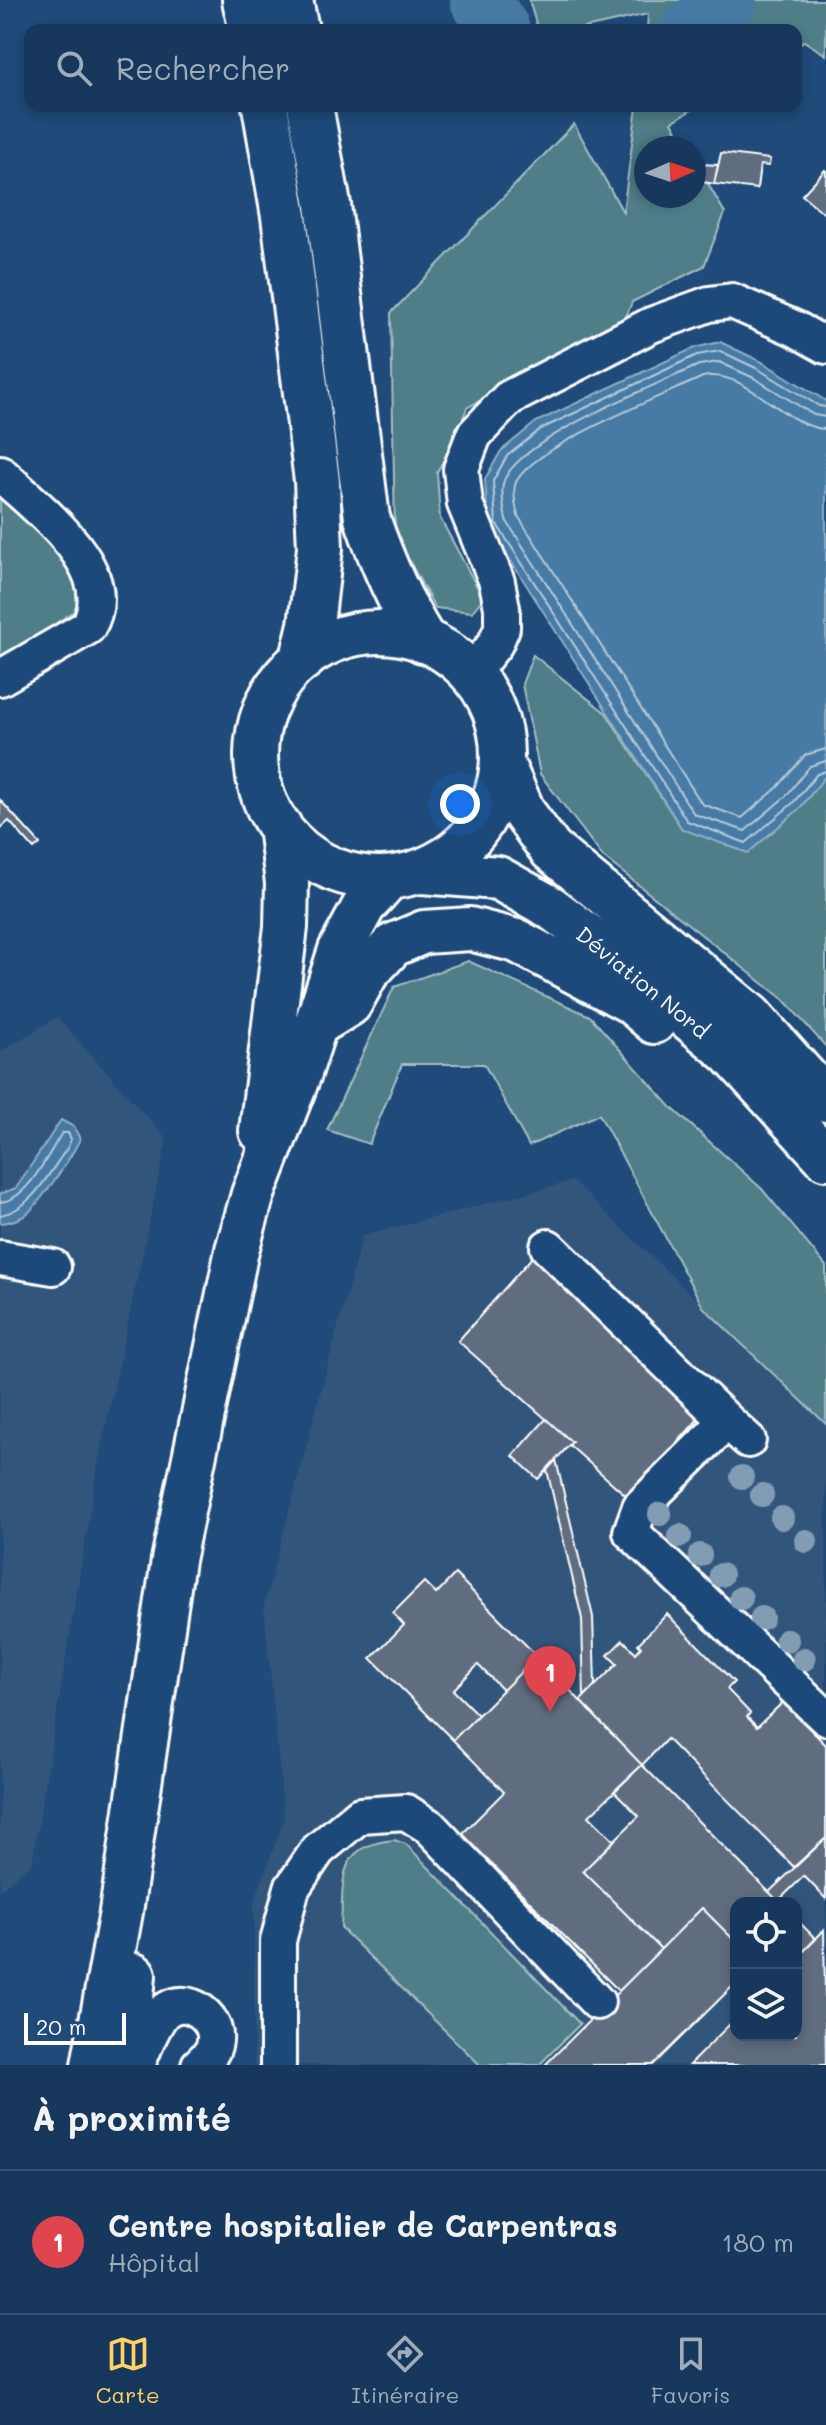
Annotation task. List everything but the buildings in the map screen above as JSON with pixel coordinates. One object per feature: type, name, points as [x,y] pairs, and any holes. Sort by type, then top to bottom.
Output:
[{"type":"highway","points":[[245,0],[251,24]]},
{"type":"highway","points":[[290,0],[295,24]]},
{"type":"highway","points":[[266,112],[284,216],[317,481],[320,548],[311,625],[303,658]]},
{"type":"highway","points":[[311,112],[328,205],[367,518],[398,598],[423,640]]},
{"type":"main road","points":[[93,2065],[121,1912],[173,1560],[237,1250],[253,1194],[340,950],[364,906],[405,876],[463,847],[491,809],[502,763],[501,737],[483,688],[446,652],[423,640],[387,632],[351,635],[303,658],[269,695],[262,714],[255,757],[263,799],[280,826],[314,862],[350,876],[405,876]]},
{"type":"main road","name":"Déviation Nord","points":[[502,763],[524,813],[551,850],[751,1016],[826,1100]]},
{"type":"main road","points":[[253,1194],[286,927],[287,883],[280,826]]},
{"type":"main road","name":"Déviation Nord","points":[[405,876],[464,873],[498,878],[550,907],[598,943],[741,1064],[826,1158]]},
{"type":"main road","points":[[315,1026],[350,1004],[367,973],[393,945],[424,932],[470,929],[517,941],[592,980],[631,1002],[675,1040],[712,1038]]},
{"type":"main road","points":[[121,1912],[135,1958],[126,2065]]},
{"type":"street","points":[[471,674],[495,644],[502,628],[502,608],[497,582],[465,504],[461,469],[474,435],[509,398],[651,325],[709,304],[732,301],[826,346]]},
{"type":"street","points":[[0,473],[74,544],[90,571],[98,600],[96,613],[88,627],[0,678]]},
{"type":"street","points":[[548,1247],[737,1430],[689,1476],[640,1507],[631,1532],[826,1718]]},
{"type":"street","points":[[0,1258],[53,1267]]},
{"type":"street","points":[[278,2065],[278,1941],[292,1888],[318,1850],[360,1815],[406,1812],[430,1827],[597,2002]]},
{"type":"street","points":[[137,2065],[162,2014],[172,2006],[199,2009],[209,2016],[215,2039],[211,2053],[199,2065]]},
{"type":"shaded area","points":[[57,1017],[167,1139],[99,1458],[32,1863],[0,1890],[0,1052]]},
{"type":"shaded area","points":[[573,1181],[826,1424],[826,2065],[254,2065],[254,1903],[284,1819],[264,1605],[362,1236]]},
{"type":"green space","points":[[529,0],[826,0],[826,55],[802,42],[802,24],[647,24],[648,14],[602,24],[536,24]]},
{"type":"green space","points":[[636,112],[688,112],[672,122],[680,136],[634,136],[634,208],[706,208],[706,181],[725,213],[704,266],[632,302],[626,317],[467,408],[437,472],[440,518],[483,598],[472,612],[435,608],[395,535],[391,313],[574,124],[623,212]]},
{"type":"green space","points":[[0,490],[80,564],[77,609],[0,661]]},
{"type":"green space","points":[[533,655],[606,713],[682,829],[799,809],[826,775],[826,1047],[784,1000],[603,857],[540,774],[522,684]]},
{"type":"green space","points":[[468,961],[590,1016],[672,1108],[762,1189],[826,1266],[826,1424],[703,1307],[599,1114],[529,1146],[484,1064],[402,1064],[369,1144],[327,1130],[394,987]]},
{"type":"green space","points":[[394,1840],[406,1844],[580,2024],[539,2065],[480,2065],[341,1928],[346,1868],[352,1858],[361,1849],[375,1843]]},
{"type":"water","points":[[720,342],[762,362],[826,401],[826,775],[799,809],[748,853],[682,829],[488,525],[485,479],[501,451],[536,422],[694,348]]},
{"type":"water","points":[[61,1120],[74,1127],[80,1139],[70,1156],[29,1212],[16,1220],[0,1223],[0,1194],[16,1188]]},
{"type":"waterway","points":[[480,0],[496,24]]},
{"type":"waterway","points":[[698,24],[727,0]]},
{"type":"place","name":"Centre hospitalier de Carpentras","points":[[550,1712]]}]
